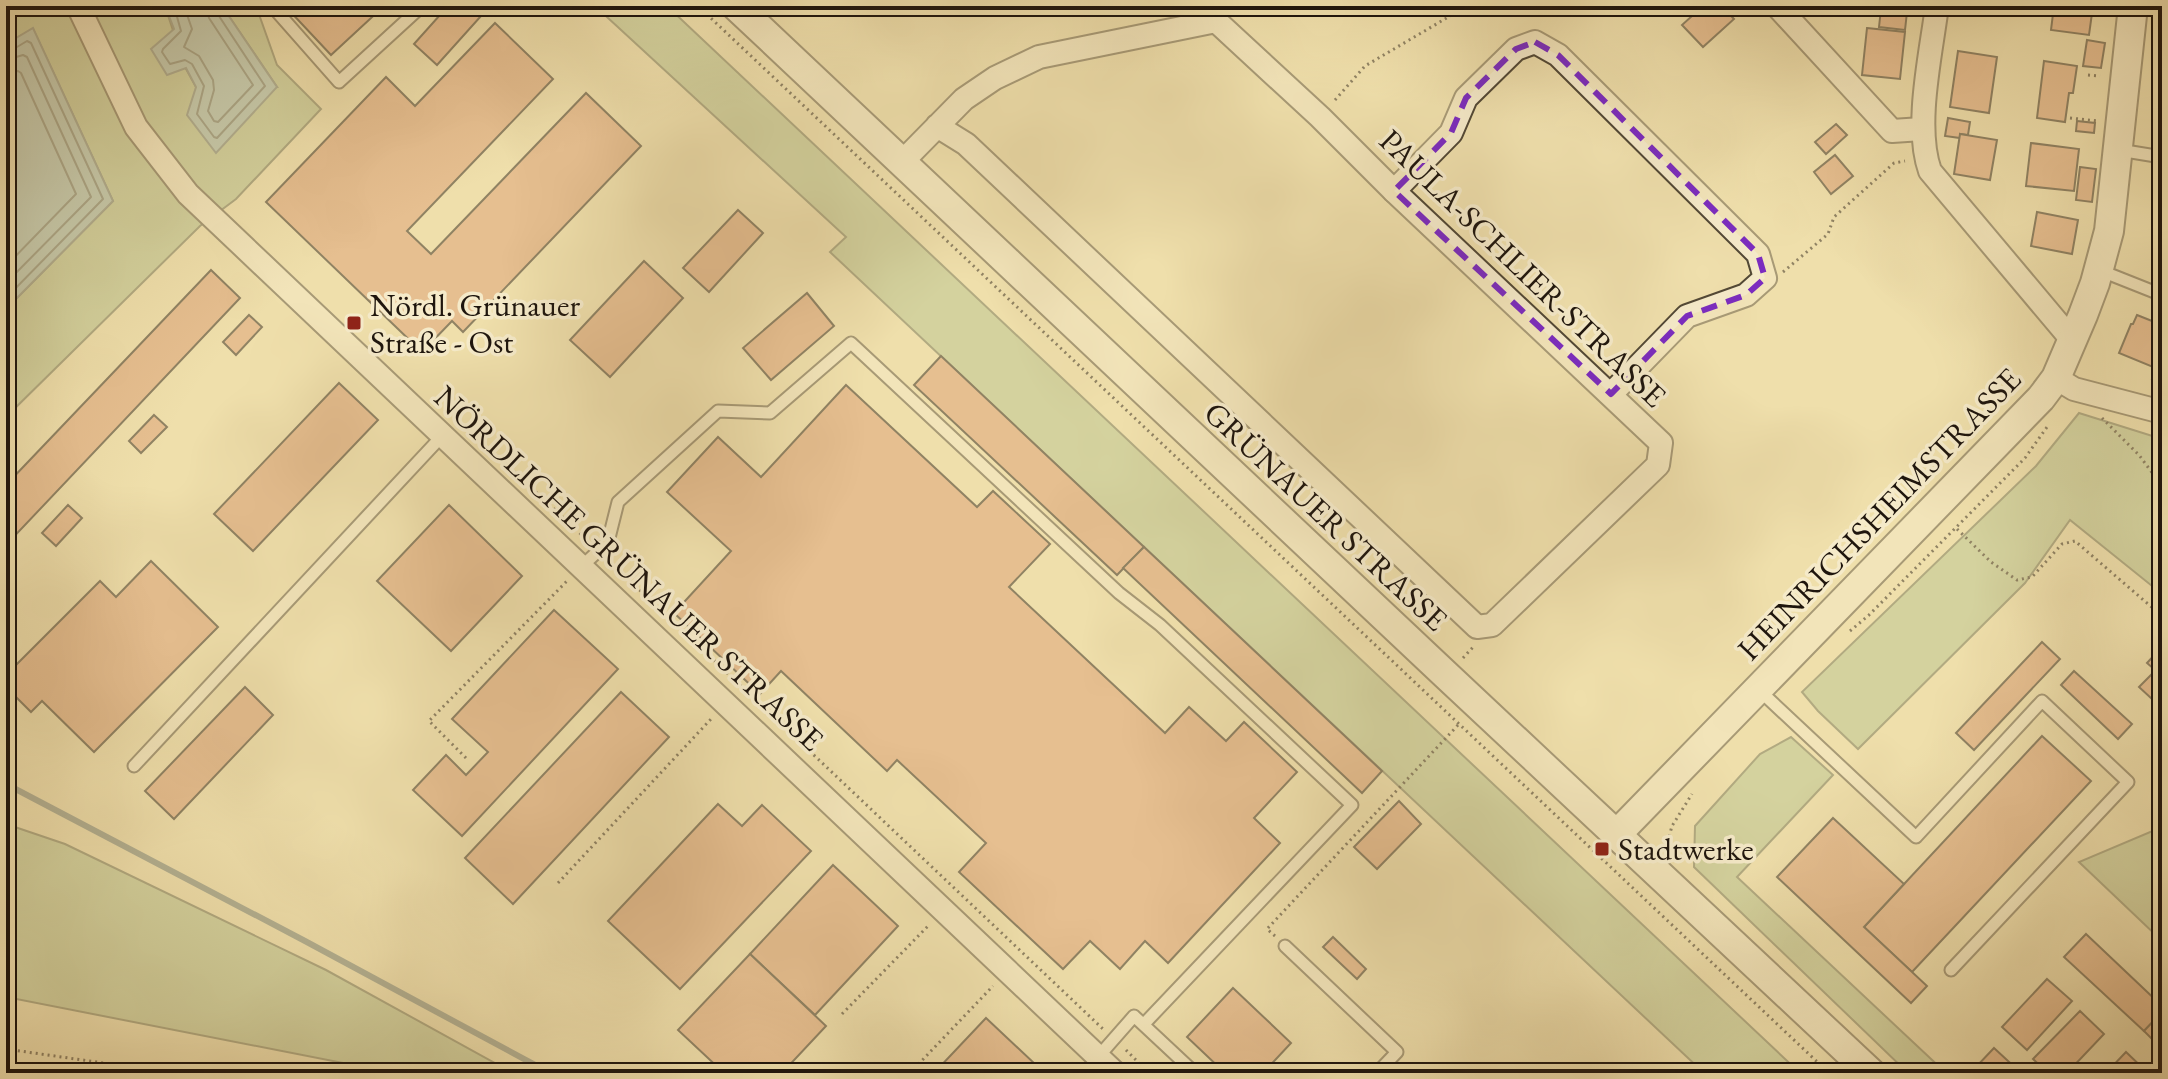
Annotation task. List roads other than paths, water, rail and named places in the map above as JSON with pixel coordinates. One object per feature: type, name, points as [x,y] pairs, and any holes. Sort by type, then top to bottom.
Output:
[{"type":"street","name":"NÖRDLICHE GRÜNAUER STRASSE","points":[[78,6],[136,127],[188,194],[1115,1073]]},
{"type":"street","name":"GRÜNAUER STRASSE","points":[[736,6],[1871,1073]]},
{"type":"street","points":[[1777,6],[1892,131],[1922,129]]},
{"type":"street","points":[[1937,6],[1922,129],[1925,158],[1930,171],[2072,340]]},
{"type":"street","name":"HEINRICHSHEIMSTRASSE","points":[[1617,834],[2041,398],[2065,384],[2072,340],[2091,294],[2109,231],[2133,6]]},
{"type":"street","name":"PAULA-SCHLIER-STRASSE","points":[[902,162],[937,126],[964,99],[995,78],[1039,57],[1216,21],[1661,443],[1658,465],[1492,625],[1477,627],[966,144],[937,126]]},
{"type":"street","points":[[1394,191],[1451,133],[1466,98],[1516,49],[1535,42],[1558,55],[1758,254],[1765,278],[1746,295],[1687,316],[1611,394]]},
{"type":"street","points":[[2065,384],[2162,412]]},
{"type":"lane","points":[[272,6],[339,82],[422,6]]},
{"type":"lane","points":[[2142,6],[2162,9]]},
{"type":"lane","points":[[2118,150],[2162,157]]},
{"type":"lane","points":[[2099,270],[2162,295]]},
{"type":"lane","points":[[581,567],[608,542],[618,502],[718,411],[770,413],[851,343],[1352,805],[1144,1024]]},
{"type":"lane","points":[[134,766],[442,436]]},
{"type":"lane","points":[[1758,689],[1916,837],[2042,701],[2128,782],[1951,970]]},
{"type":"lane","points":[[1285,946],[1397,1052],[1377,1073]]},
{"type":"lane","points":[[1098,1057],[1134,1016],[1195,1073]]},
{"type":"water","points":[[165,6],[222,6],[277,87],[216,153],[187,115],[196,87],[186,68],[167,75],[151,49],[174,29]]},
{"type":"water","points":[[33,28],[113,201],[6,309],[6,44]]},
{"type":"waterway","points":[[6,784],[550,1073]]},
{"type":"place","name":"Nördl. Grünauer Straße - Ost","points":[[354,323]]},
{"type":"place","name":"Stadtwerke","points":[[1602,849]]}]
